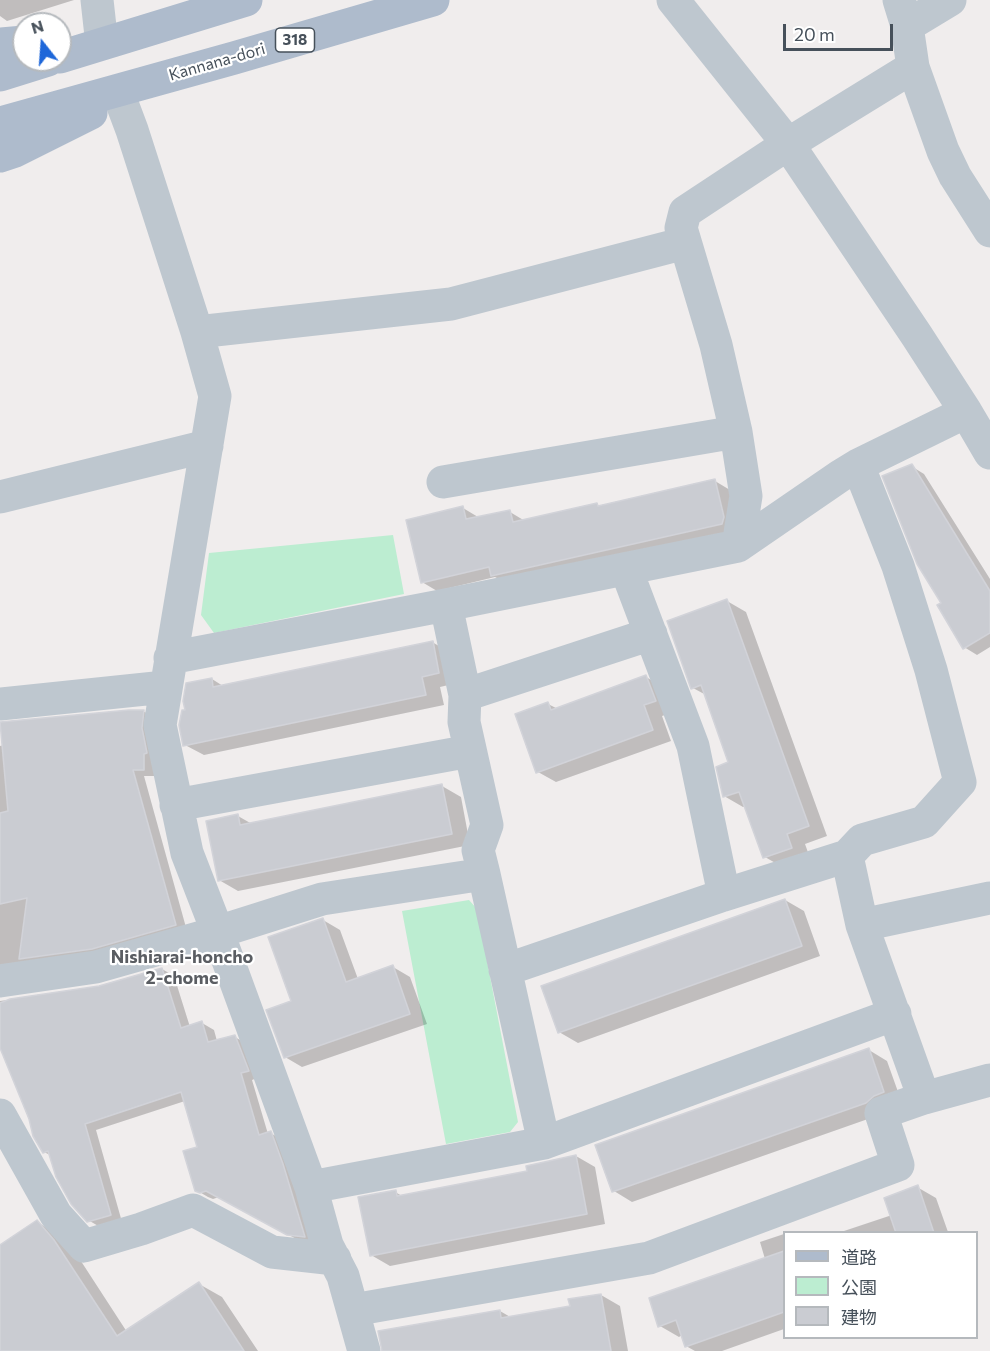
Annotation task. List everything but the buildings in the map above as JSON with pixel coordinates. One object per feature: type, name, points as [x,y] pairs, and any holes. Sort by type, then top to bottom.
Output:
[{"type":"main road","points":[[72,53],[246,0]]},
{"type":"main road","name":"Kannana-dori","points":[[0,123],[433,0]]},
{"type":"main road","points":[[72,38],[137,33]]},
{"type":"main road","name":"318","points":[[0,156],[15,151],[157,79]]},
{"type":"street","points":[[97,0],[101,36]]},
{"type":"street","points":[[673,0],[788,144],[917,336],[990,453]]},
{"type":"street","points":[[950,0],[903,13],[913,68],[943,151],[955,176],[990,231]]},
{"type":"street","points":[[738,546],[746,496],[736,432],[716,345],[684,243],[681,228],[685,212],[788,144],[913,68]]},
{"type":"street","points":[[120,99],[197,332],[215,396],[160,725],[187,853],[311,1187],[327,1245],[343,1276],[364,1351]]},
{"type":"street","points":[[197,332],[451,304],[684,243]]},
{"type":"street","points":[[0,704],[168,673],[446,605],[738,546],[858,465],[966,412]]},
{"type":"street","points":[[443,482],[736,432]]},
{"type":"street","points":[[0,496],[207,446]]},
{"type":"street","points":[[505,970],[724,895],[847,856],[862,840],[924,822],[960,782],[931,670],[898,566],[858,465]]},
{"type":"street","points":[[626,569],[693,746],[724,895]]},
{"type":"street","points":[[446,605],[465,695],[464,722],[487,825],[478,850],[544,1143]]},
{"type":"street","points":[[465,695],[651,634]]},
{"type":"street","points":[[176,805],[470,751]]},
{"type":"street","points":[[847,856],[862,925],[924,1098]]},
{"type":"street","points":[[0,981],[96,967],[218,933],[322,899],[484,874]]},
{"type":"street","points":[[862,925],[990,898]]},
{"type":"street","points":[[311,1187],[544,1143],[895,1014]]},
{"type":"street","points":[[353,1310],[649,1258],[898,1165],[881,1113],[924,1098],[990,1080]]},
{"type":"street","points":[[0,1115],[56,1215],[84,1246],[194,1210],[272,1252],[335,1259]]},
{"type":"green space","points":[[393,535],[404,594],[214,633],[201,615],[209,553]]},
{"type":"green space","points":[[469,900],[477,909],[518,1122],[510,1132],[446,1144],[402,911]]},
{"type":"district","name":"Nishiarai-honcho 2-chome","points":[[182,967]]}]
